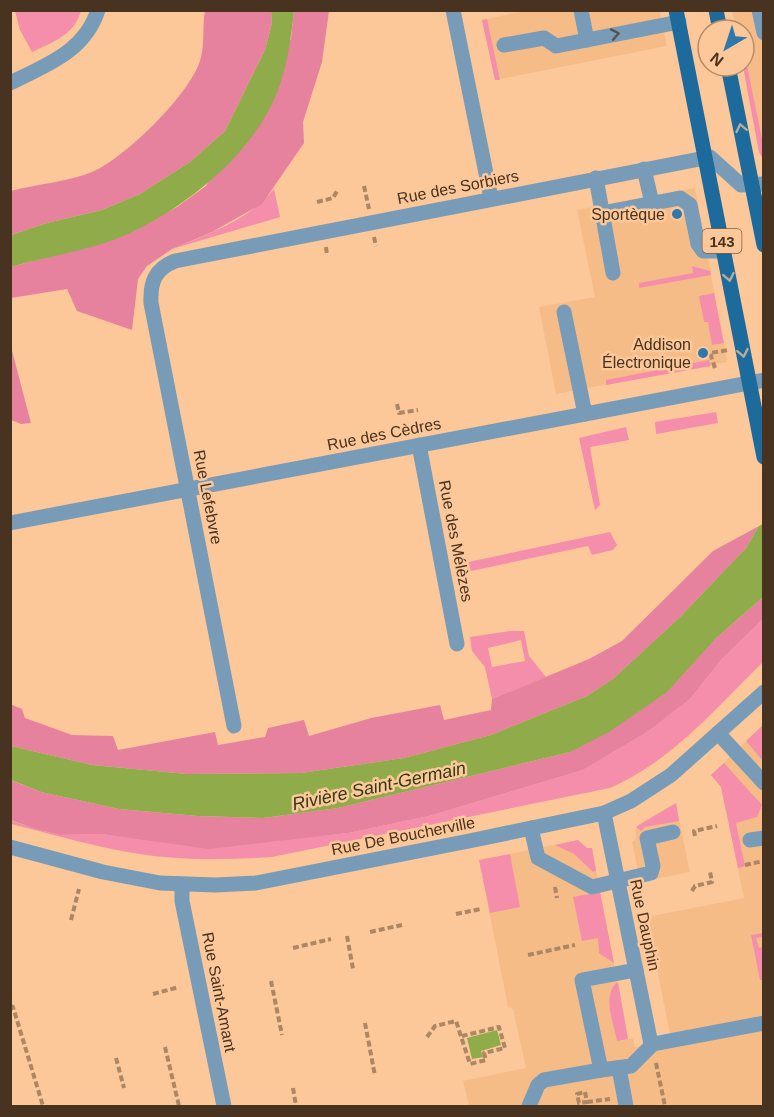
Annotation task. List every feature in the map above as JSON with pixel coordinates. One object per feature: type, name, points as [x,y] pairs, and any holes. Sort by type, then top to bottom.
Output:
[{"type":"main road","name":"143","points":[[677,16],[723,250],[756,381],[764,457]]},
{"type":"main road","name":"143","points":[[731,78],[758,185],[764,245]]},
{"type":"street","points":[[10,83],[73,49],[93,26],[98,10]]},
{"type":"street","points":[[453,10],[491,198]]},
{"type":"street","points":[[581,10],[587,40]]},
{"type":"street","points":[[759,10],[764,33]]},
{"type":"street","points":[[504,45],[543,38],[556,46],[677,16]]},
{"type":"street","points":[[705,158],[714,158],[741,185],[758,185]]},
{"type":"street","name":"Rue des Sorbiers","points":[[154,276],[164,266],[175,261],[705,158]]},
{"type":"street","points":[[644,169],[652,203]]},
{"type":"street","points":[[596,178],[613,273]]},
{"type":"street","points":[[602,213],[680,198],[690,204],[698,244],[707,253],[723,250]]},
{"type":"street","name":"Rue Lefebvre","points":[[154,276],[151,303],[234,726]]},
{"type":"street","points":[[564,312],[585,414]]},
{"type":"street","name":"Rue des Cèdres","points":[[10,523],[756,381]]},
{"type":"street","name":"Rue des Mélèzes","points":[[419,445],[457,644]]},
{"type":"street","name":"Rue De Boucherville","points":[[10,848],[103,872],[160,883],[182,885],[256,883],[604,813],[657,785],[764,692]]},
{"type":"street","points":[[718,733],[764,783]]},
{"type":"street","name":"Rue Dauphin","points":[[604,813],[651,1044]]},
{"type":"street","points":[[531,828],[534,851],[542,861],[573,874],[589,886],[648,875],[658,869],[647,838],[673,832]]},
{"type":"street","name":"Rue Saint-Amant","points":[[182,885],[183,907],[224,1107]]},
{"type":"street","points":[[600,1070],[582,980],[636,970]]},
{"type":"street","points":[[529,1107],[534,1093],[544,1080],[619,1068],[636,1062],[651,1044],[764,1023]]},
{"type":"street","points":[[619,1068],[626,1107]]},
{"type":"path","points":[[317,202],[333,198],[338,191]]},
{"type":"path","points":[[715,368],[710,353],[728,350]]},
{"type":"path","points":[[397,404],[399,413],[418,410]]},
{"type":"path","points":[[695,837],[694,831],[717,826]]},
{"type":"path","points":[[745,865],[764,861]]},
{"type":"path","points":[[692,891],[695,886],[712,882],[710,872]]},
{"type":"path","points":[[71,920],[79,889]]},
{"type":"path","points":[[456,914],[481,909]]},
{"type":"path","points":[[370,932],[402,925]]},
{"type":"path","points":[[347,936],[353,969]]},
{"type":"path","points":[[293,948],[331,939]]},
{"type":"path","points":[[528,955],[575,945]]},
{"type":"path","points":[[271,981],[282,1035]]},
{"type":"path","points":[[153,994],[179,987]]},
{"type":"path","points":[[10,1006],[14,1007],[43,1107]]},
{"type":"path","points":[[427,1037],[435,1026],[456,1021],[470,1064],[486,1059],[484,1053],[505,1048],[499,1028],[462,1036]]},
{"type":"path","points":[[365,1023],[375,1076]]},
{"type":"path","points":[[165,1047],[179,1107]]},
{"type":"path","points":[[116,1058],[124,1088]]},
{"type":"path","points":[[658,1070],[665,1107]]},
{"type":"path","points":[[293,1088],[296,1107]]},
{"type":"path","points":[[587,1102],[594,1102]]},
{"type":"shaded area","points":[[15,10],[81,11],[68,32],[32,52],[20,30]]},
{"type":"shaded area","points":[[528,10],[660,11],[667,46],[495,80],[482,20]]},
{"type":"shaded area","points":[[205,11],[271,11],[272,23],[265,50],[225,131],[190,162],[140,194],[102,210],[47,223],[11,235],[11,191],[72,178],[106,165],[139,139],[172,105],[196,71],[201,57]]},
{"type":"shaded area","points":[[294,11],[329,11],[322,62],[303,122],[304,143],[262,204],[212,232],[172,249],[147,266],[138,279],[132,330],[77,311],[67,289],[11,298],[11,267],[120,237],[177,207],[206,186],[291,39]]},
{"type":"shaded area","points":[[732,11],[763,11],[763,159],[759,152],[745,78],[756,78],[756,18],[733,18]]},
{"type":"shaded area","points":[[487,19],[500,80],[495,80],[482,20]]},
{"type":"shaded area","points":[[745,78],[750,78],[763,144],[763,159],[759,152]]},
{"type":"shaded area","points":[[695,188],[727,362],[556,394],[539,307],[595,297],[577,210]]},
{"type":"shaded area","points":[[274,189],[280,217],[172,249],[240,218],[264,200]]},
{"type":"shaded area","points":[[692,266],[710,271],[711,275],[639,288],[639,283],[693,273]]},
{"type":"shaded area","points":[[714,293],[724,343],[712,345],[708,322],[704,322],[699,296]]},
{"type":"shaded area","points":[[10,347],[31,423],[21,424],[11,420]]},
{"type":"shaded area","points":[[709,360],[711,366],[606,385],[606,380]]},
{"type":"shaded area","points":[[716,412],[718,423],[656,434],[655,422]]},
{"type":"shaded area","points":[[626,427],[629,440],[590,447],[600,505],[595,510],[579,438]]},
{"type":"shaded area","points":[[759,526],[746,548],[681,616],[613,679],[587,696],[491,735],[404,758],[301,773],[187,774],[92,765],[11,746],[10,704],[22,709],[25,718],[72,735],[113,736],[118,750],[215,732],[218,745],[265,737],[268,728],[304,720],[309,736],[371,718],[440,705],[444,720],[491,710],[492,699],[589,659],[622,641],[713,551]]},
{"type":"shaded area","points":[[610,532],[617,545],[613,550],[592,555],[588,546],[457,574],[454,565]]},
{"type":"shaded area","points":[[763,597],[763,619],[721,660],[690,699],[649,731],[583,770],[429,816],[348,833],[209,849],[101,834],[60,835],[11,820],[10,780],[41,792],[119,809],[198,816],[263,818],[338,808],[570,752],[715,639]]},
{"type":"shaded area","points":[[763,619],[763,662],[673,748],[632,777],[610,788],[272,857],[197,859],[160,857],[94,845],[11,824],[10,820],[60,835],[101,834],[151,840],[289,839],[348,833],[429,816],[583,770],[649,731],[690,699],[721,660]]},
{"type":"shaded area","points":[[524,631],[529,656],[546,677],[492,699],[485,667],[472,651],[470,637]],"holes":[[[521,640],[525,661],[492,667],[488,648]]]},
{"type":"shaded area","points":[[763,725],[763,1106],[469,1106],[463,1081],[526,1068],[513,1009],[508,1007],[479,860],[578,840],[587,848],[592,848],[628,1039],[633,1039],[635,1047],[671,1040],[647,917],[744,898],[721,787],[711,775]]},
{"type":"shaded area","points":[[763,725],[763,761],[746,741]]},
{"type":"shaded area","points":[[724,763],[762,805],[757,817],[736,823],[745,866],[738,868],[721,787],[711,775]]},
{"type":"shaded area","points":[[676,803],[690,872],[640,882],[632,842],[636,839],[635,831],[639,824]]},
{"type":"shaded area","points":[[676,803],[679,821],[645,827],[641,831],[636,827]]},
{"type":"shaded area","points":[[578,840],[587,848],[592,848],[596,871],[593,872],[574,854],[555,845]]},
{"type":"shaded area","points":[[510,854],[520,907],[490,913],[479,860]]},
{"type":"shaded area","points":[[600,892],[614,963],[599,953],[598,938],[582,941],[573,897]]},
{"type":"shaded area","points":[[763,933],[763,937],[756,938],[759,948],[763,947],[763,980],[760,980],[751,935]]},
{"type":"shaded area","points":[[618,982],[628,1039],[617,1041],[609,1001],[613,987]]},
{"type":"water","points":[[271,11],[294,11],[283,75],[264,118],[231,161],[190,197],[144,226],[95,246],[11,267],[11,235],[47,223],[102,210],[140,194],[190,162],[225,131],[265,50],[272,23]]},
{"type":"water","name":"Rivière Saint-Germain","points":[[763,524],[763,597],[715,639],[667,692],[609,732],[570,752],[338,808],[263,818],[198,816],[119,809],[41,792],[11,780],[11,746],[92,765],[187,774],[301,773],[404,758],[491,735],[587,696],[613,679],[681,616],[746,548],[759,526]]},
{"type":"water","points":[[497,1030],[501,1045],[481,1051],[483,1057],[472,1059],[467,1038]]},
{"type":"place","name":"Sportèque","points":[[677,214]]},
{"type":"place","name":"Addison Électronique","points":[[703,353]]}]
